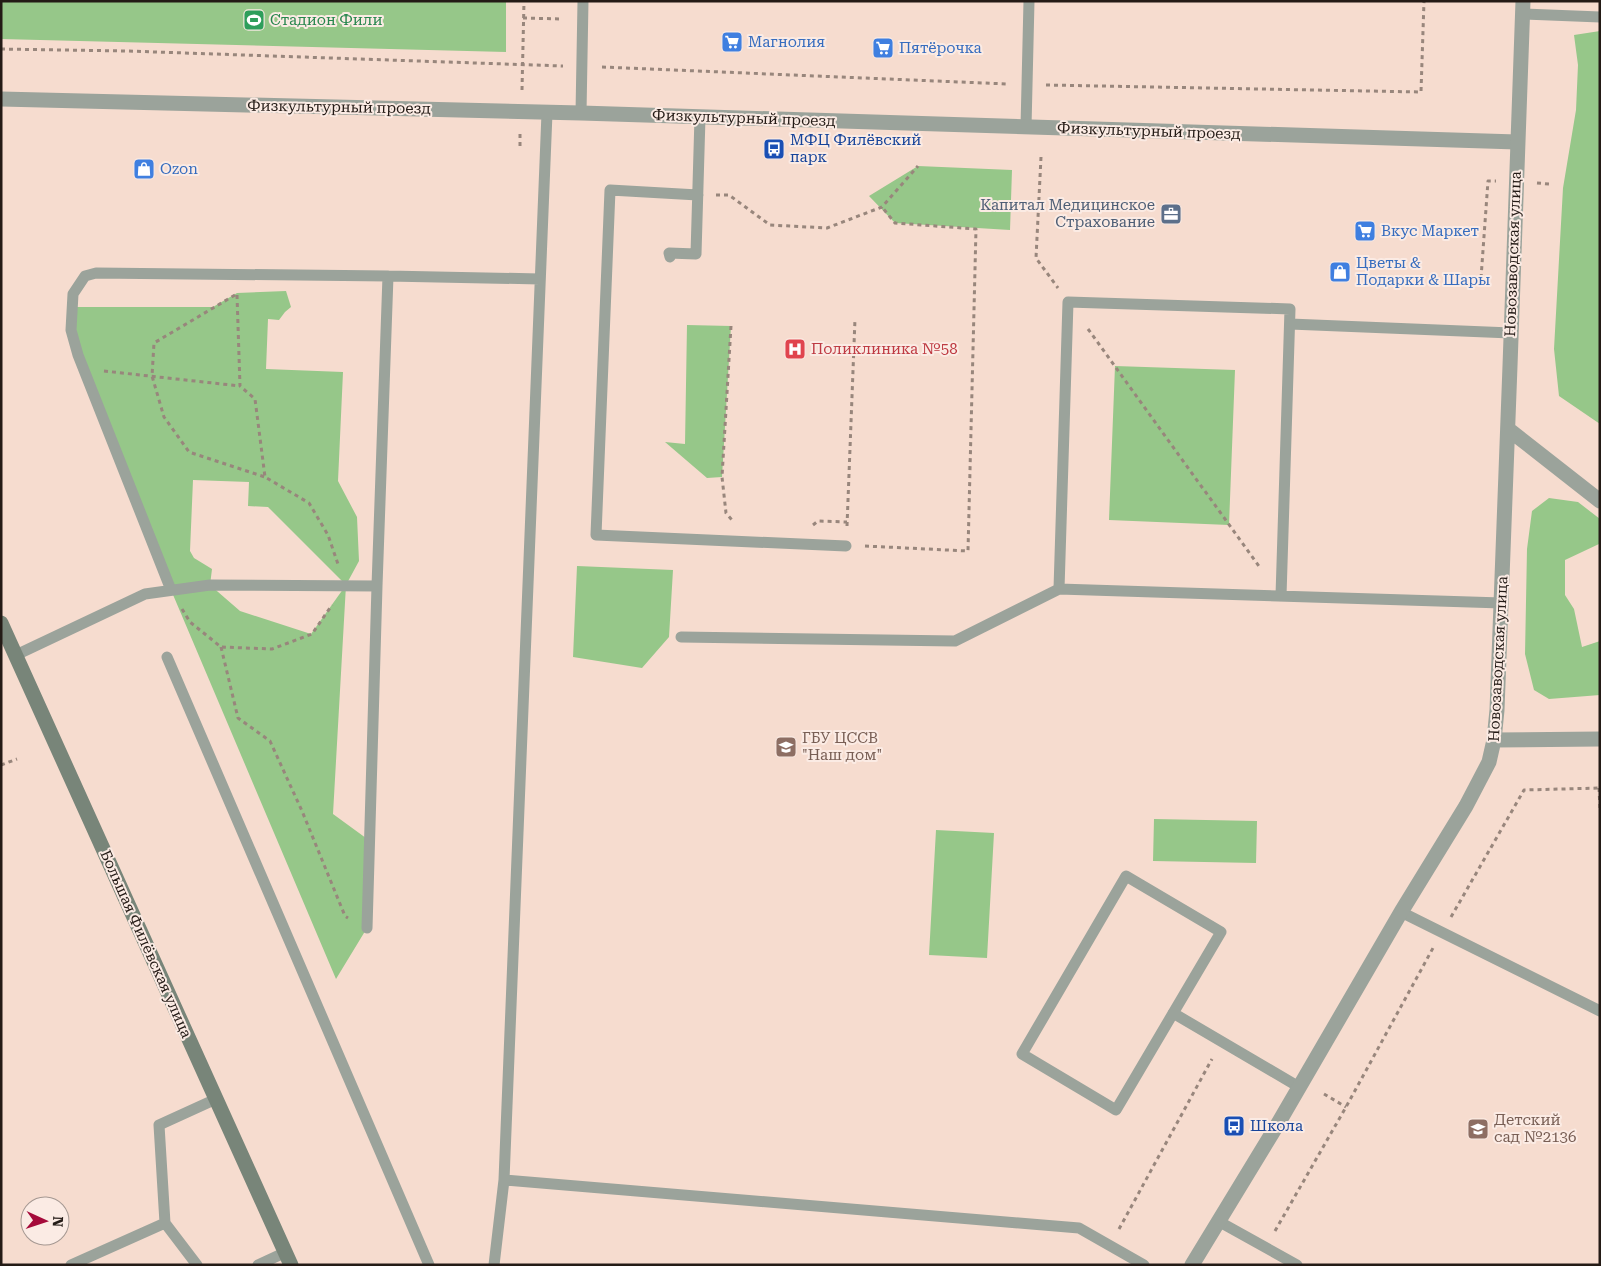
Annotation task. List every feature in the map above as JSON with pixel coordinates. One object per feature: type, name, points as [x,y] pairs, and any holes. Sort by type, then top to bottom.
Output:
[{"type":"main road","name":"Большая Филёвская улица","points":[[1,623],[288,1258]]},
{"type":"street","name":"Новозаводская улица","points":[[1192,1265],[1466,806],[1489,762],[1498,710],[1522,8]]},
{"type":"street","name":"Физкультурный проезд","points":[[1,99],[581,113],[1517,142]]},
{"type":"street","points":[[1508,429],[1600,501]]},
{"type":"street","points":[[1494,740],[1600,739]]},
{"type":"lane","points":[[581,113],[583,1]]},
{"type":"lane","points":[[1026,128],[1030,1]]},
{"type":"lane","points":[[1522,8],[1600,16]]},
{"type":"lane","points":[[494,1265],[504,1180],[547,113]]},
{"type":"lane","points":[[670,256],[669,253],[696,254],[700,117]]},
{"type":"lane","points":[[698,194],[610,190],[596,535],[846,546]]},
{"type":"lane","points":[[172,590],[83,369],[71,330],[73,294],[85,276],[96,273],[540,279]]},
{"type":"lane","points":[[367,928],[388,276]]},
{"type":"lane","points":[[1059,589],[1068,302],[1290,309],[1281,596]]},
{"type":"lane","points":[[1290,324],[1511,333]]},
{"type":"lane","points":[[16,655],[145,594],[210,585],[377,586]]},
{"type":"lane","points":[[681,637],[955,641],[1059,589],[1502,603]]},
{"type":"lane","points":[[168,658],[429,1265]]},
{"type":"lane","points":[[1126,876],[1220,932],[1173,1013],[1116,1110],[1022,1054],[1126,876]]},
{"type":"lane","points":[[1401,912],[1600,1011]]},
{"type":"lane","points":[[1173,1013],[1299,1087]]},
{"type":"lane","points":[[197,1265],[165,1224],[159,1125],[216,1099]]},
{"type":"lane","points":[[504,1180],[1079,1228],[1142,1264]]},
{"type":"lane","points":[[1218,1221],[1297,1265]]},
{"type":"lane","points":[[71,1265],[165,1224]]},
{"type":"lane","points":[[258,1265],[288,1258]]},
{"type":"path","points":[[520,146],[524,1]]},
{"type":"path","points":[[1,49],[127,51],[582,66],[1027,85],[1421,92],[1424,1]]},
{"type":"path","points":[[524,18],[582,19]]},
{"type":"path","points":[[1041,157],[1036,258],[1281,596]]},
{"type":"path","points":[[698,194],[729,195],[770,225],[796,228],[827,228],[882,207],[918,166]]},
{"type":"path","points":[[855,319],[846,546],[968,551],[976,228],[895,223],[882,207]]},
{"type":"path","points":[[172,590],[190,622],[221,647],[272,649],[312,634],[346,585],[328,535],[309,503],[265,477],[189,452],[164,417],[152,376],[154,343],[237,293],[240,386]]},
{"type":"path","points":[[731,326],[722,477],[726,513],[732,520]]},
{"type":"path","points":[[83,369],[240,386],[255,399],[265,477]]},
{"type":"path","points":[[811,526],[818,522],[847,522]]},
{"type":"path","points":[[221,647],[238,718],[270,740],[302,811],[345,916],[367,928]]},
{"type":"path","points":[[1,765],[18,758]]},
{"type":"path","points":[[1599,788],[1600,809]]},
{"type":"path","points":[[1110,1245],[1222,1042]]},
{"type":"path","points":[[1266,1247],[1346,1107],[1324,1094]]},
{"type":"green space","name":"Стадион Фили","points":[[1,1],[506,1],[506,52],[1,39]]},
{"type":"green space","points":[[1600,31],[1600,424],[1559,396],[1554,349],[1563,188],[1576,110],[1578,65],[1574,35]]},
{"type":"green space","points":[[918,166],[1012,170],[1010,230],[895,223],[869,196]]},
{"type":"green space","points":[[286,291],[291,307],[279,320],[268,319],[266,369],[343,372],[338,481],[357,517],[359,561],[346,585],[333,814],[370,841],[367,928],[336,979],[171,590],[83,369],[72,307],[213,307],[237,293]],"holes":[[[193,480],[249,482],[248,506],[268,507],[346,585],[311,634],[240,611],[210,585],[212,569],[194,558],[190,551]]]},
{"type":"green space","points":[[687,325],[731,326],[722,477],[707,478],[665,442],[685,444]]},
{"type":"green space","points":[[1115,366],[1235,370],[1229,525],[1109,520]]},
{"type":"green space","points":[[1549,498],[1578,502],[1600,519],[1599,544],[1565,560],[1565,595],[1574,609],[1582,647],[1600,641],[1600,695],[1549,699],[1534,690],[1525,654],[1527,549],[1532,511]]},
{"type":"green space","points":[[577,566],[673,570],[669,637],[642,668],[573,657]]},
{"type":"green space","points":[[1154,819],[1257,821],[1256,863],[1153,861]]},
{"type":"green space","points":[[936,830],[994,833],[987,958],[929,955]]},
{"type":"place","name":"Стадион Фили","points":[[254,20]]},
{"type":"place","name":"Магнолия","points":[[732,42]]},
{"type":"place","name":"Пятёрочка","points":[[883,48]]},
{"type":"place","name":"МФЦ Филёвский парк","points":[[774,149]]},
{"type":"place","name":"Ozon","points":[[144,169]]},
{"type":"place","name":"Капитал Медицинское Страхование","points":[[1171,214]]},
{"type":"place","name":"Вкус Маркет","points":[[1365,231]]},
{"type":"place","name":"Цветы & Подарки & Шары","points":[[1340,272]]},
{"type":"place","name":"Поликлиника №58","points":[[795,349]]},
{"type":"place","name":"ГБУ ЦССВ \"Наш дом\"","points":[[786,747]]},
{"type":"place","name":"Школа","points":[[1234,1126]]},
{"type":"place","name":"Детский сад №2136","points":[[1478,1129]]}]
